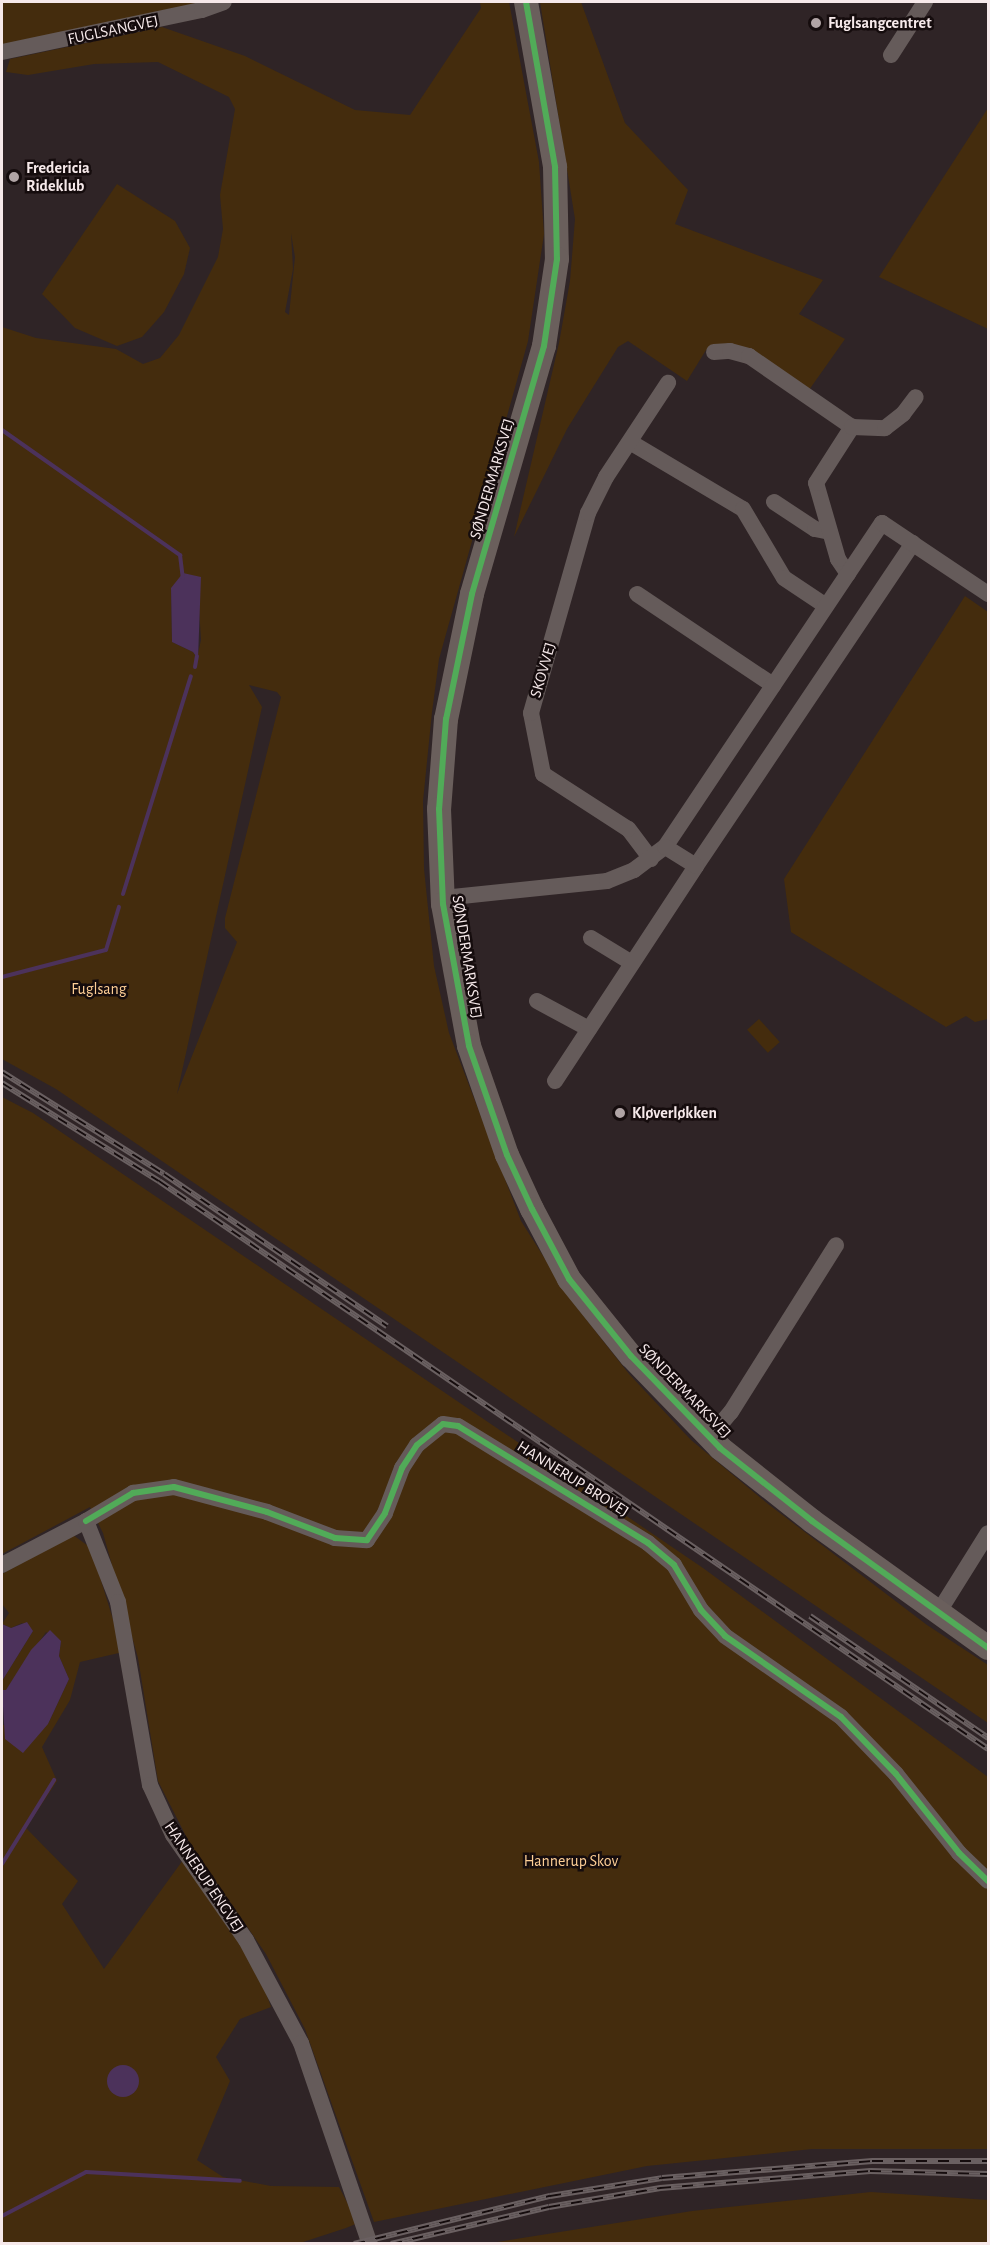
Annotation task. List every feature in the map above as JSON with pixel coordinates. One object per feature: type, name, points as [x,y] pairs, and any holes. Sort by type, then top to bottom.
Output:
[{"type":"street","name":"FUGLSANGVEJ","points":[[2,52],[202,10],[224,2]]},
{"type":"street","name":"SØNDERMARKSVEJ","points":[[526,2],[555,168],[557,259],[544,346],[472,594],[453,674],[440,798],[443,898],[448,948],[469,1046],[507,1155],[532,1209],[569,1279],[631,1356],[709,1438],[812,1521],[988,1648]]},
{"type":"street","points":[[891,54],[925,2]]},
{"type":"street","points":[[714,352],[730,351],[749,356],[852,427],[885,428],[903,414],[916,397]]},
{"type":"street","name":"SKOVVEJ","points":[[651,859],[628,829],[543,774],[531,713],[588,513],[630,442],[669,383]]},
{"type":"street","points":[[848,574],[838,559],[816,483],[852,427]]},
{"type":"street","points":[[630,442],[743,509],[784,579],[826,606]]},
{"type":"street","points":[[774,502],[815,529],[830,532]]},
{"type":"street","points":[[443,898],[607,881],[651,859],[664,847],[882,523],[986,588]]},
{"type":"street","points":[[555,1081],[913,543]]},
{"type":"street","points":[[637,594],[773,685]]},
{"type":"street","points":[[664,847],[696,866]]},
{"type":"street","points":[[591,938],[632,963]]},
{"type":"street","points":[[537,1001],[589,1029]]},
{"type":"street","name":"SØNDERMARKSVEJ","points":[[709,1438],[731,1412],[836,1245]]},
{"type":"street","name":"HANNERUP BROVEJ","points":[[86,1521],[133,1493],[174,1487],[267,1512],[335,1538],[367,1540],[385,1513],[402,1468],[417,1445],[443,1424],[458,1426],[648,1543],[674,1565],[701,1610],[723,1633],[841,1718],[896,1774],[958,1853],[988,1881]]},
{"type":"street","points":[[2,1564],[86,1521]]},
{"type":"street","name":"HANNERUP ENGVEJ","points":[[86,1521],[118,1602],[150,1785],[173,1835],[246,1940],[296,2032],[370,2244]]},
{"type":"street","points":[[938,1613],[988,1533]]},
{"type":"green space","points":[[2,2],[211,2],[2,45]]},
{"type":"green space","name":"Fuglsang","points":[[480,2],[509,2],[539,162],[544,234],[528,341],[439,659],[432,712],[423,801],[424,869],[434,966],[449,1033],[521,1221],[571,1300],[629,1374],[691,1440],[768,1504],[927,1625],[988,1665],[988,1723],[56,1089],[2,1059],[2,327],[36,338],[116,349],[143,364],[160,358],[179,335],[218,257],[223,229],[220,195],[235,109],[229,97],[158,62],[94,64],[28,75],[6,72],[10,59],[162,27],[245,56],[355,110],[410,115],[481,8]],"holes":[[[291,233],[295,257],[289,315],[285,312],[293,269]],[[201,577],[198,591],[201,640],[197,658],[193,652],[172,642],[171,588]],[[249,685],[277,692],[281,697],[225,918],[225,928],[237,942],[177,1094],[262,707]]]},
{"type":"green space","points":[[540,2],[581,2],[625,123],[688,190],[675,224],[823,280],[799,314],[845,339],[809,390],[729,345],[706,350],[687,381],[628,341],[618,347],[567,429],[514,537],[559,343],[570,281],[575,219]]},
{"type":"green space","points":[[988,108],[988,329],[879,277]]},
{"type":"green space","points":[[117,184],[175,221],[190,248],[184,274],[164,312],[142,337],[117,346],[75,328],[42,294]]},
{"type":"green space","points":[[965,596],[988,612],[988,1019],[975,1022],[966,1016],[946,1027],[791,932],[784,879]]},
{"type":"green space","points":[[759,1019],[780,1042],[768,1053],[747,1030]]},
{"type":"green space","name":"Hannerup Skov","points":[[2,1097],[33,1113],[703,1568],[988,1777],[988,2149],[812,2149],[647,2166],[374,2222],[305,2029],[266,1954],[191,1846],[158,1781],[138,1658],[103,1533],[90,1507],[2,1554]]},
{"type":"green space","points":[[73,1535],[91,1548],[123,1652],[80,1662],[70,1700],[42,1747],[57,1781],[26,1828],[78,1881],[62,1904],[104,1969],[183,1860],[259,1973],[271,2007],[240,2019],[216,2057],[230,2081],[197,2160],[223,2177],[271,2186],[339,2187],[358,2223],[346,2228],[300,2243],[2,2243],[2,1725],[48,1724],[69,1679],[59,1656],[61,1641],[46,1632],[6,1690],[2,1690],[2,1681],[33,1631],[22,1623],[11,1628],[2,1624],[9,1613],[2,1604],[2,1574]]},
{"type":"green space","points":[[871,2192],[988,2200],[988,2243],[491,2243],[692,2211]]},
{"type":"shaded area","points":[[183,573],[201,577],[198,659],[193,652],[172,642],[171,588]]},
{"type":"shaded area","points":[[27,1622],[33,1631],[2,1681],[2,1624],[11,1628]]},
{"type":"shaded area","points":[[50,1630],[61,1641],[59,1656],[69,1679],[48,1724],[23,1753],[5,1739],[2,1690],[6,1690],[31,1650]]},
{"type":"shaded area","points":[[123,2065],[135,2069],[139,2081],[135,2093],[123,2097],[111,2093],[107,2081],[111,2069]]},
{"type":"waterway","points":[[2,430],[180,555],[183,578]]},
{"type":"waterway","points":[[195,667],[197,656]]},
{"type":"waterway","points":[[123,894],[191,676]]},
{"type":"waterway","points":[[2,977],[106,950],[119,907]]},
{"type":"waterway","points":[[2,1864],[54,1780]]},
{"type":"waterway","points":[[2,2216],[86,2172],[240,2181]]},
{"type":"railway","points":[[2,1072],[164,1174],[387,1326]]},
{"type":"railway","points":[[2,1083],[159,1181],[988,1749]]},
{"type":"railway","points":[[810,1616],[988,1738]]},
{"type":"railway","points":[[354,2244],[550,2196],[662,2178],[872,2161],[988,2161]]},
{"type":"railway","points":[[391,2244],[549,2207],[660,2188],[870,2171],[988,2174]]},
{"type":"cycle path","points":[[526,2],[555,167],[557,259],[544,346],[472,594],[446,719],[439,809],[443,904],[469,1046],[507,1155],[532,1209],[569,1279],[631,1356],[720,1448],[812,1521],[988,1648]]},
{"type":"cycle path","points":[[86,1521],[133,1493],[174,1487],[267,1512],[335,1538],[367,1540],[385,1513],[402,1468],[417,1445],[443,1424],[458,1426],[648,1543],[674,1565],[701,1610],[725,1636],[841,1717],[896,1774],[959,1853],[988,1881]]},
{"type":"place","name":"Fuglsangcentret","points":[[816,23]]},
{"type":"place","name":"Fredericia Rideklub","points":[[14,177]]},
{"type":"place","name":"Kløverløkken","points":[[620,1113]]}]
